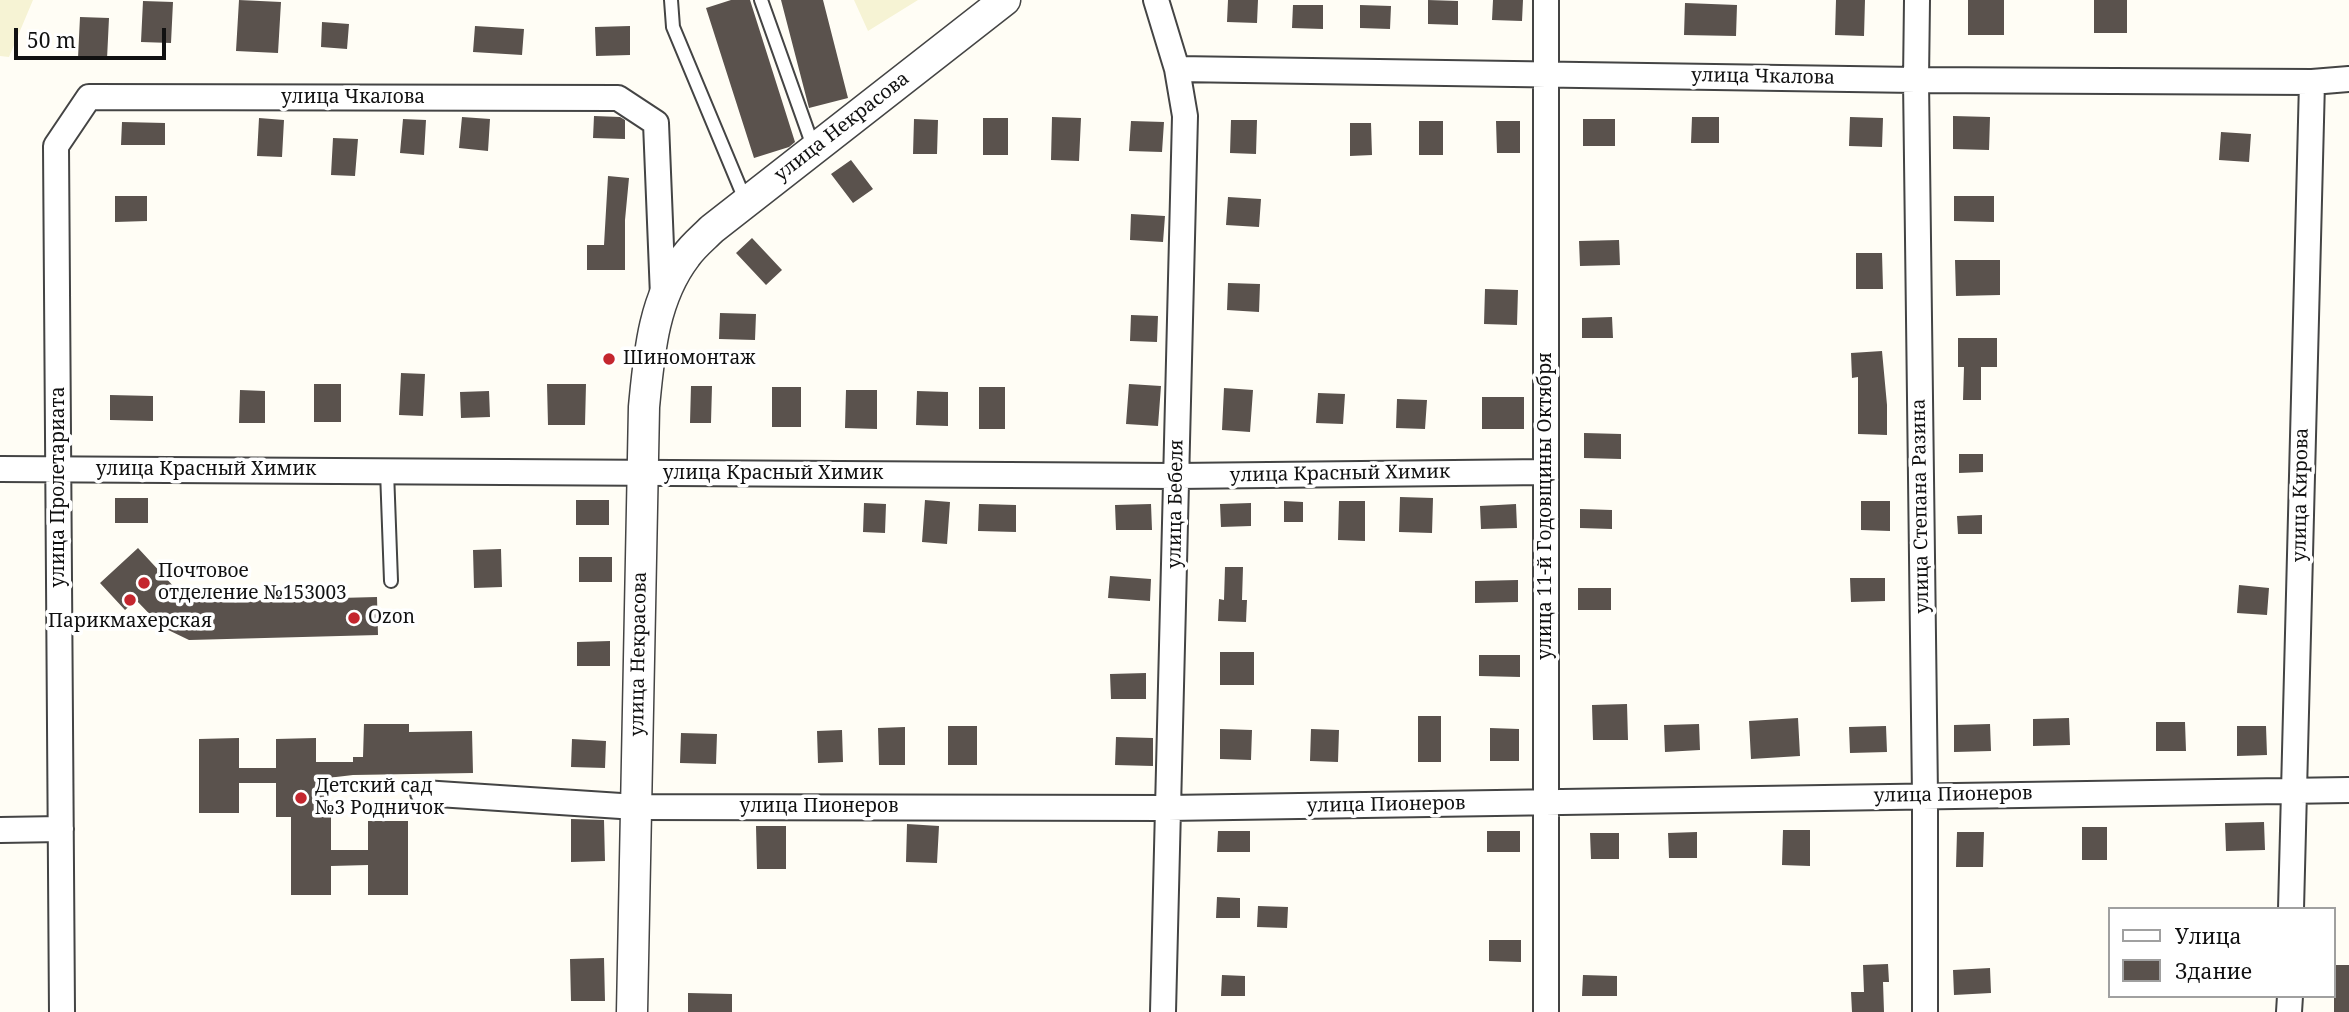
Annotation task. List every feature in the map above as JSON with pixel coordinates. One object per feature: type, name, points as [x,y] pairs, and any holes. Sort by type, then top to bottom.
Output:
[{"type":"street","name":"улица Некрасова","points":[[632,1012],[644,407],[650,345],[663,297],[685,257],[712,229],[1005,0]]},
{"type":"street","name":"улица Бебеля","points":[[1156,0],[1177,69],[1185,116],[1163,1012]]},
{"type":"street","name":"улица 11-й Годовщины Октября","points":[[1546,0],[1546,1012]]},
{"type":"street","name":"улица Степана Разина","points":[[1917,0],[1925,1012]]},
{"type":"street","name":"улица Чкалова","points":[[1177,69],[1916,80],[2312,82],[2349,79]]},
{"type":"street","name":"улица Кирова","points":[[2291,907],[2312,82]]},
{"type":"street","name":"улица Чкалова","points":[[89,97],[618,98]]},
{"type":"street","name":"улица Пролетариата","points":[[62,1012],[56,146],[89,97]]},
{"type":"street","name":"улица Некрасова","points":[[618,98],[656,124],[663,297]]},
{"type":"street","name":"улица Красный Химик","points":[[0,469],[1176,476],[1546,472]]},
{"type":"street","name":"улица Пионеров","points":[[423,793],[636,807],[1168,808],[2349,790]]},
{"type":"street","points":[[0,830],[61,829]]},
{"type":"lane","points":[[671,0],[673,27],[746,202]]},
{"type":"lane","points":[[761,0],[814,149]]},
{"type":"lane","points":[[387,471],[391,581]]},
{"type":"shaded area","points":[[0,0],[33,0],[9,57],[0,56]]},
{"type":"shaded area","points":[[854,0],[918,0],[868,31]]},
{"type":"building","points":[[239,0],[281,2],[278,53],[236,51]]},
{"type":"building","points":[[731,0],[750,0],[795,142],[789,147],[754,158],[706,8]]},
{"type":"building","points":[[781,0],[823,0],[848,98],[809,108]]},
{"type":"building","points":[[1228,0],[1258,0],[1257,23],[1227,22]]},
{"type":"building","points":[[1428,0],[1458,1],[1458,25],[1428,24]]},
{"type":"building","points":[[1493,0],[1523,0],[1522,21],[1492,20]]},
{"type":"building","points":[[1836,0],[1865,0],[1864,36],[1835,35]]},
{"type":"building","points":[[1968,0],[2004,0],[2004,35],[1968,35]]},
{"type":"building","points":[[2094,0],[2127,0],[2127,33],[2094,33]]},
{"type":"building","points":[[143,1],[173,2],[171,43],[141,42]]},
{"type":"building","points":[[1685,3],[1737,5],[1736,36],[1684,35]]},
{"type":"building","points":[[1293,5],[1323,5],[1323,29],[1292,28]]},
{"type":"building","points":[[1360,5],[1391,6],[1390,29],[1360,28]]},
{"type":"building","points":[[80,17],[109,18],[107,59],[78,58]]},
{"type":"building","points":[[322,22],[349,24],[347,49],[321,47]]},
{"type":"building","points":[[475,26],[524,29],[522,55],[473,52]]},
{"type":"building","points":[[630,26],[630,55],[596,56],[595,27]]},
{"type":"building","points":[[594,116],[620,117],[625,120],[625,139],[593,138]]},
{"type":"building","points":[[1953,116],[1990,117],[1989,150],[1953,149]]},
{"type":"building","points":[[462,117],[490,119],[488,151],[459,148]]},
{"type":"building","points":[[1052,117],[1081,118],[1079,161],[1051,160]]},
{"type":"building","points":[[1692,117],[1719,117],[1719,143],[1691,143]]},
{"type":"building","points":[[1850,117],[1883,118],[1882,147],[1849,146]]},
{"type":"building","points":[[259,118],[284,120],[282,157],[257,156]]},
{"type":"building","points":[[983,118],[1008,118],[1008,155],[983,155]]},
{"type":"building","points":[[403,119],[426,120],[424,155],[400,153]]},
{"type":"building","points":[[914,119],[938,120],[937,154],[913,154]]},
{"type":"building","points":[[1583,119],[1615,119],[1615,146],[1583,146]]},
{"type":"building","points":[[1231,120],[1257,120],[1256,154],[1230,153]]},
{"type":"building","points":[[1131,121],[1164,122],[1162,152],[1129,151]]},
{"type":"building","points":[[1419,121],[1443,121],[1443,155],[1419,155]]},
{"type":"building","points":[[1496,121],[1520,121],[1520,153],[1497,153]]},
{"type":"building","points":[[122,122],[165,123],[165,145],[121,145]]},
{"type":"building","points":[[1350,123],[1371,123],[1372,155],[1350,156]]},
{"type":"building","points":[[2221,132],[2251,134],[2249,162],[2219,160]]},
{"type":"building","points":[[333,138],[358,139],[355,176],[331,175]]},
{"type":"building","points":[[851,160],[873,189],[853,203],[831,174]]},
{"type":"building","points":[[608,176],[629,178],[625,220],[625,270],[587,270],[587,245],[604,245]]},
{"type":"building","points":[[115,196],[147,196],[147,221],[115,222]]},
{"type":"building","points":[[1954,196],[1994,196],[1994,222],[1954,221]]},
{"type":"building","points":[[1228,197],[1261,199],[1259,227],[1226,225]]},
{"type":"building","points":[[1131,214],[1165,216],[1163,242],[1130,240]]},
{"type":"building","points":[[752,238],[782,270],[766,285],[736,253]]},
{"type":"building","points":[[1619,240],[1620,265],[1580,266],[1579,241]]},
{"type":"building","points":[[1856,253],[1882,253],[1883,289],[1856,289]]},
{"type":"building","points":[[1955,260],[2000,260],[2000,295],[1956,296]]},
{"type":"building","points":[[1228,283],[1260,284],[1259,312],[1227,310]]},
{"type":"building","points":[[1485,289],[1518,290],[1517,325],[1484,324]]},
{"type":"building","points":[[720,313],[756,314],[755,340],[719,339]]},
{"type":"building","points":[[1131,315],[1158,316],[1157,342],[1130,341]]},
{"type":"building","points":[[1612,317],[1613,338],[1582,338],[1582,318]]},
{"type":"building","points":[[1958,338],[1997,338],[1997,367],[1981,367],[1981,400],[1963,400],[1964,367],[1958,367]]},
{"type":"building","points":[[1882,351],[1887,435],[1858,434],[1858,377],[1852,378],[1851,353]]},
{"type":"building","points":[[401,373],[425,374],[423,416],[399,415]]},
{"type":"building","points":[[314,384],[341,384],[341,422],[314,422]]},
{"type":"building","points":[[547,384],[586,384],[585,425],[548,425]]},
{"type":"building","points":[[1129,384],[1161,386],[1158,426],[1126,424]]},
{"type":"building","points":[[691,386],[712,386],[711,423],[690,423]]},
{"type":"building","points":[[772,387],[801,387],[801,427],[772,427]]},
{"type":"building","points":[[979,387],[1005,387],[1005,429],[979,429]]},
{"type":"building","points":[[1224,388],[1253,390],[1250,432],[1222,430]]},
{"type":"building","points":[[240,390],[265,391],[265,423],[239,423]]},
{"type":"building","points":[[846,390],[877,390],[877,429],[845,428]]},
{"type":"building","points":[[489,391],[490,417],[461,418],[460,392]]},
{"type":"building","points":[[917,391],[948,392],[948,426],[916,425]]},
{"type":"building","points":[[1318,393],[1345,394],[1343,424],[1316,423]]},
{"type":"building","points":[[110,395],[153,396],[153,421],[110,420]]},
{"type":"building","points":[[1482,397],[1524,397],[1524,429],[1482,429]]},
{"type":"building","points":[[1397,399],[1427,400],[1425,429],[1396,428]]},
{"type":"building","points":[[1584,433],[1621,434],[1621,459],[1584,458]]},
{"type":"building","points":[[1959,454],[1983,454],[1983,472],[1959,473]]},
{"type":"building","points":[[1400,497],[1433,498],[1432,533],[1399,532]]},
{"type":"building","points":[[115,498],[148,498],[148,523],[115,523]]},
{"type":"building","points":[[576,500],[609,500],[609,525],[576,525]]},
{"type":"building","points":[[925,500],[950,502],[947,544],[922,542]]},
{"type":"building","points":[[1284,501],[1303,502],[1303,522],[1284,522]]},
{"type":"building","points":[[1339,501],[1365,501],[1365,541],[1338,540]]},
{"type":"building","points":[[1861,501],[1890,501],[1890,531],[1861,530]]},
{"type":"building","points":[[864,503],[886,504],[885,533],[863,532]]},
{"type":"building","points":[[1251,503],[1251,526],[1221,527],[1220,504]]},
{"type":"building","points":[[979,504],[1016,505],[1016,532],[978,531]]},
{"type":"building","points":[[1151,504],[1152,530],[1116,530],[1115,505]]},
{"type":"building","points":[[1516,504],[1517,528],[1481,529],[1480,506]]},
{"type":"building","points":[[1580,509],[1612,510],[1612,529],[1580,528]]},
{"type":"building","points":[[1982,515],[1982,534],[1958,534],[1957,516]]},
{"type":"building","points":[[138,548],[188,602],[377,597],[378,635],[189,640],[162,627],[136,600],[125,610],[100,583]]},
{"type":"building","points":[[501,549],[502,587],[474,588],[473,550]]},
{"type":"building","points":[[579,557],[612,557],[612,582],[579,582]]},
{"type":"building","points":[[1225,567],[1243,567],[1242,600],[1247,600],[1246,622],[1218,621],[1219,599],[1224,600]]},
{"type":"building","points":[[1110,576],[1151,579],[1150,601],[1108,598]]},
{"type":"building","points":[[1850,578],[1885,578],[1885,601],[1851,602]]},
{"type":"building","points":[[1518,580],[1518,602],[1475,603],[1475,581]]},
{"type":"building","points":[[2239,585],[2269,588],[2267,615],[2237,613]]},
{"type":"building","points":[[1578,588],[1611,588],[1611,610],[1578,610]]},
{"type":"building","points":[[610,641],[610,666],[577,666],[577,642]]},
{"type":"building","points":[[1220,652],[1254,652],[1254,685],[1220,685]]},
{"type":"building","points":[[1479,655],[1520,655],[1520,677],[1479,676]]},
{"type":"building","points":[[1146,673],[1146,699],[1111,699],[1110,674]]},
{"type":"building","points":[[1627,704],[1628,740],[1593,740],[1592,705]]},
{"type":"building","points":[[1418,716],[1441,716],[1441,762],[1418,762]]},
{"type":"building","points":[[1798,718],[1800,756],[1751,759],[1749,721]]},
{"type":"building","points":[[2069,718],[2070,745],[2033,746],[2033,719]]},
{"type":"building","points":[[2156,722],[2185,722],[2186,751],[2156,751]]},
{"type":"building","name":"Детский сад №3 Родничок","points":[[364,724],[409,724],[409,732],[472,731],[473,773],[353,775],[319,779],[331,817],[331,850],[368,850],[368,821],[408,821],[408,895],[368,895],[368,865],[331,866],[331,895],[291,895],[291,817],[276,817],[276,783],[239,783],[239,813],[199,813],[199,739],[239,738],[239,768],[276,768],[276,739],[316,738],[316,762],[353,762],[353,757],[363,757]]},
{"type":"building","points":[[1699,724],[1700,750],[1665,752],[1664,725]]},
{"type":"building","points":[[1990,724],[1991,751],[1954,752],[1954,725]]},
{"type":"building","points":[[948,726],[977,726],[977,765],[948,765]]},
{"type":"building","points":[[1886,726],[1887,752],[1850,753],[1849,727]]},
{"type":"building","points":[[2237,726],[2266,726],[2267,755],[2237,756]]},
{"type":"building","points":[[905,727],[905,765],[879,765],[878,728]]},
{"type":"building","points":[[1490,728],[1519,729],[1519,761],[1490,761]]},
{"type":"building","points":[[1220,729],[1252,730],[1251,760],[1220,759]]},
{"type":"building","points":[[1311,729],[1339,730],[1338,762],[1310,761]]},
{"type":"building","points":[[842,730],[843,762],[818,763],[817,731]]},
{"type":"building","points":[[681,733],[717,734],[716,764],[680,763]]},
{"type":"building","points":[[1116,737],[1153,738],[1153,766],[1115,765]]},
{"type":"building","points":[[572,739],[606,741],[605,768],[571,767]]},
{"type":"building","points":[[571,819],[604,820],[605,861],[571,862]]},
{"type":"building","points":[[2264,822],[2265,850],[2226,851],[2225,823]]},
{"type":"building","points":[[907,824],[939,826],[937,863],[906,862]]},
{"type":"building","points":[[756,826],[786,826],[786,869],[757,869]]},
{"type":"building","points":[[2082,827],[2107,827],[2107,860],[2082,860]]},
{"type":"building","points":[[1783,830],[1810,830],[1810,866],[1782,865]]},
{"type":"building","points":[[1218,831],[1250,831],[1250,852],[1217,852]]},
{"type":"building","points":[[1487,831],[1520,831],[1520,852],[1487,852]]},
{"type":"building","points":[[1697,832],[1697,858],[1669,858],[1668,833]]},
{"type":"building","points":[[1957,832],[1984,832],[1983,867],[1956,867]]},
{"type":"building","points":[[1590,833],[1619,833],[1619,859],[1591,859]]},
{"type":"building","points":[[1217,897],[1240,898],[1240,918],[1216,918]]},
{"type":"building","points":[[1258,906],[1288,907],[1287,928],[1257,927]]},
{"type":"building","points":[[1489,940],[1521,940],[1521,962],[1489,961]]},
{"type":"building","points":[[604,958],[605,1001],[571,1001],[570,959]]},
{"type":"building","points":[[1888,964],[1889,982],[1883,982],[1884,1012],[1852,1012],[1851,992],[1864,992],[1863,965]]},
{"type":"building","points":[[2335,965],[2349,965],[2349,1012],[2334,1012]]},
{"type":"building","points":[[1990,968],[1991,993],[1954,995],[1953,970]]},
{"type":"building","points":[[1222,975],[1245,976],[1245,996],[1221,996]]},
{"type":"building","points":[[1583,975],[1617,976],[1617,996],[1582,996]]},
{"type":"building","points":[[688,993],[732,994],[732,1012],[688,1012]]},
{"type":"place","name":"Шиномонтаж","points":[[609,359]]},
{"type":"place","name":"Почтовое отделение №153003","points":[[144,583]]},
{"type":"place","name":"Парикмахерская","points":[[130,600]]},
{"type":"place","name":"Ozon","points":[[354,618]]},
{"type":"place","name":"Детский сад №3 Родничок","points":[[301,798]]}]
